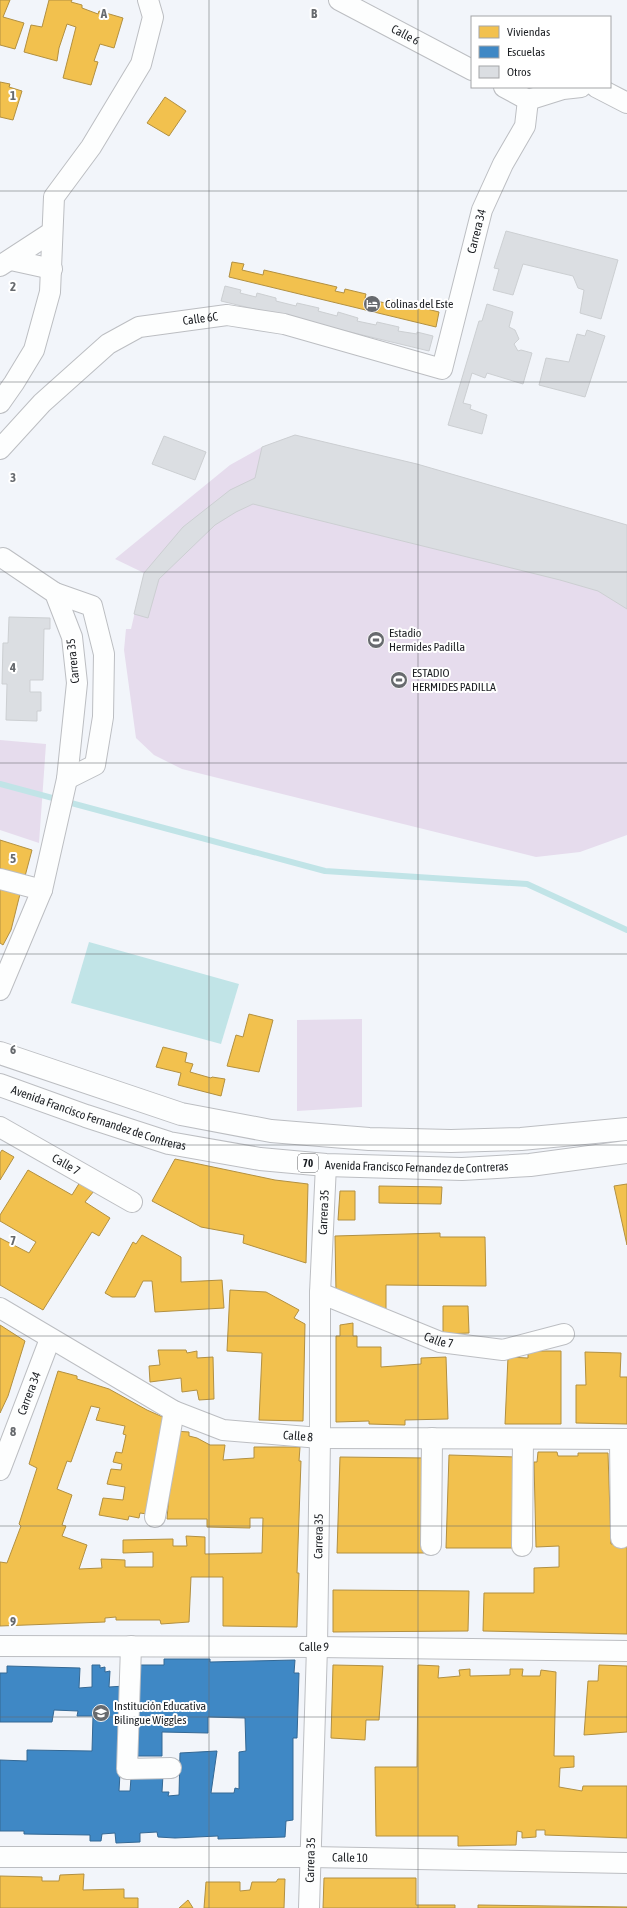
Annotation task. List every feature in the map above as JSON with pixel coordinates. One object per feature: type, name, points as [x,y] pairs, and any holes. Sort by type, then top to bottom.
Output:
[{"type":"main road","name":"Avenida Francisco Fernandez de Contreras","points":[[0,1053],[181,1114],[271,1131],[368,1139],[451,1141],[521,1139],[627,1129]]},
{"type":"main road","name":"Avenida Francisco Fernandez de Contreras","points":[[0,1085],[86,1116],[169,1142],[260,1159],[326,1165],[462,1169],[530,1165],[627,1152]]},
{"type":"street","points":[[0,402],[14,383],[34,350],[50,292],[54,197],[91,146],[141,64],[153,17],[148,0]]},
{"type":"street","name":"Calle 6","points":[[339,0],[471,69]]},
{"type":"street","points":[[506,88],[528,100],[563,89],[572,88]]},
{"type":"street","points":[[598,88],[627,103]]},
{"type":"street","name":"Carrera 34","points":[[442,369],[482,210],[503,164],[525,126],[528,100]]},
{"type":"street","points":[[6,263],[52,232]]},
{"type":"street","points":[[6,263],[52,269]]},
{"type":"street","name":"Calle 6C","points":[[0,449],[42,403],[108,344],[139,327],[227,315],[284,324],[442,369]]},
{"type":"street","points":[[1,555],[55,593],[92,606],[104,654],[103,717],[95,765],[66,787]]},
{"type":"street","name":"Carrera 35","points":[[0,990],[42,890],[66,787],[77,684],[72,637],[55,593]]},
{"type":"street","points":[[0,879],[42,890]]},
{"type":"street","name":"Calle 7","points":[[0,1127],[132,1202]]},
{"type":"street","name":"Carrera 35","points":[[309,1908],[317,1647],[320,1438],[320,1293],[326,1165]]},
{"type":"street","name":"Calle 7","points":[[320,1293],[440,1342],[503,1350],[564,1334]]},
{"type":"street","name":"Calle 8","points":[[0,1308],[50,1339],[174,1411],[223,1430],[320,1438],[624,1439]]},
{"type":"street","name":"Carrera 34","points":[[0,1470],[50,1339]]},
{"type":"street","points":[[155,1517],[174,1411]]},
{"type":"street","points":[[431,1545],[432,1438]]},
{"type":"street","points":[[522,1546],[523,1439]]},
{"type":"street","points":[[621,1538],[624,1439]]},
{"type":"street","name":"Calle 9","points":[[0,1646],[317,1647],[627,1651]]},
{"type":"street","points":[[131,1646],[127,1769],[171,1768]]},
{"type":"street","name":"Calle 10","points":[[0,1857],[310,1857],[627,1863]]},
{"type":"shaded area","name":"Estadio Hermides Padilla","points":[[295,435],[417,464],[627,525],[627,835],[580,852],[536,857],[182,769],[154,755],[136,738],[124,650],[126,629],[131,629],[144,573],[115,559],[230,465],[262,447]]},
{"type":"shaded area","points":[[0,740],[46,744],[39,843],[0,830]]},
{"type":"shaded area","points":[[362,1019],[362,1107],[297,1111],[297,1020]]},
{"type":"water","points":[[89,942],[239,984],[221,1044],[71,1003]]},
{"type":"building: Viviendas","points":[[0,0],[10,0],[3,17],[24,23],[15,49],[0,45]]},
{"type":"building: Viviendas","points":[[49,0],[72,0],[71,2],[82,5],[82,8],[98,14],[99,11],[123,18],[114,48],[100,44],[94,61],[98,62],[91,85],[63,78],[76,27],[67,24],[59,48],[57,61],[24,52],[31,25],[42,27]]},
{"type":"building: Viviendas","points":[[0,82],[10,84],[9,87],[22,91],[13,120],[0,117]]},
{"type":"building: Viviendas","points":[[165,97],[186,111],[169,136],[147,123]]},
{"type":"building: Viviendas","points":[[232,262],[244,264],[242,270],[263,275],[264,270],[337,287],[335,291],[344,293],[345,289],[366,294],[365,298],[385,303],[387,299],[439,312],[436,327],[229,277]]},
{"type":"building: Viviendas","points":[[0,840],[32,850],[24,880],[0,873]]},
{"type":"building: Viviendas","points":[[0,889],[20,894],[11,930],[3,945],[0,943]]},
{"type":"building: Viviendas","points":[[249,1014],[273,1020],[259,1072],[227,1066],[236,1035],[243,1037]]},
{"type":"building: Viviendas","points":[[163,1047],[187,1053],[185,1062],[193,1064],[190,1072],[211,1078],[225,1079],[221,1096],[178,1085],[181,1073],[156,1067]]},
{"type":"building: Viviendas","points":[[2,1150],[14,1157],[0,1180],[0,1153]]},
{"type":"building: Viviendas","points":[[175,1159],[275,1180],[308,1184],[306,1263],[243,1243],[244,1235],[201,1227],[152,1201]]},
{"type":"building: Viviendas","points":[[28,1170],[72,1195],[80,1182],[94,1191],[85,1202],[110,1218],[99,1236],[92,1232],[43,1310],[0,1285],[0,1238],[29,1253],[36,1242],[0,1221],[0,1215]]},
{"type":"building: Viviendas","points":[[627,1184],[627,1245],[614,1186]]},
{"type":"building: Viviendas","points":[[379,1186],[442,1187],[441,1204],[379,1203]]},
{"type":"building: Viviendas","points":[[340,1191],[355,1191],[355,1220],[338,1220]]},
{"type":"building: Viviendas","points":[[440,1233],[440,1237],[485,1237],[486,1286],[386,1285],[386,1311],[336,1292],[335,1236]]},
{"type":"building: Viviendas","points":[[142,1235],[181,1257],[181,1282],[222,1280],[224,1308],[155,1312],[152,1281],[143,1281],[135,1297],[112,1297],[105,1293],[133,1242],[136,1244]]},
{"type":"building: Viviendas","points":[[230,1290],[266,1292],[299,1310],[294,1318],[305,1324],[303,1421],[259,1420],[262,1353],[227,1351]]},
{"type":"building: Viviendas","points":[[443,1306],[468,1306],[469,1333],[443,1334]]},
{"type":"building: Viviendas","points":[[353,1323],[353,1336],[357,1336],[357,1347],[381,1347],[381,1367],[421,1364],[421,1358],[446,1357],[448,1419],[405,1420],[405,1425],[369,1424],[369,1421],[336,1422],[336,1336],[340,1336],[340,1325]]},
{"type":"building: Viviendas","points":[[0,1325],[25,1341],[8,1396],[0,1413]]},
{"type":"building: Viviendas","points":[[158,1350],[186,1350],[187,1353],[197,1351],[197,1358],[213,1357],[214,1399],[199,1400],[197,1390],[182,1392],[181,1378],[150,1382],[149,1366],[160,1365]]},
{"type":"building: Viviendas","points":[[528,1351],[561,1351],[561,1424],[505,1424],[508,1357],[528,1358]]},
{"type":"building: Viviendas","points":[[585,1352],[621,1353],[620,1377],[627,1377],[627,1424],[576,1423],[576,1385],[586,1385]]},
{"type":"building: Viviendas","points":[[58,1371],[77,1376],[77,1379],[109,1389],[165,1418],[147,1514],[140,1513],[139,1518],[129,1516],[128,1520],[99,1515],[103,1498],[123,1500],[125,1487],[107,1484],[111,1469],[121,1470],[122,1464],[113,1462],[116,1452],[122,1453],[126,1435],[123,1434],[125,1426],[96,1420],[100,1408],[91,1406],[71,1462],[67,1461],[57,1489],[72,1495],[62,1525],[66,1526],[62,1536],[87,1545],[79,1569],[102,1568],[101,1559],[125,1560],[125,1567],[153,1567],[153,1552],[123,1553],[123,1540],[173,1539],[173,1546],[187,1546],[186,1536],[205,1537],[205,1554],[262,1553],[263,1518],[250,1518],[250,1528],[207,1527],[207,1519],[167,1519],[174,1431],[189,1432],[189,1436],[197,1438],[210,1445],[225,1445],[223,1460],[254,1458],[254,1447],[300,1447],[299,1461],[301,1461],[297,1573],[299,1573],[297,1627],[223,1626],[223,1577],[191,1577],[189,1622],[161,1624],[160,1620],[116,1620],[116,1617],[105,1618],[105,1622],[0,1626],[0,1562],[7,1563],[21,1526],[19,1524],[37,1468],[29,1464]]},
{"type":"building: Viviendas","points":[[538,1452],[557,1452],[558,1456],[578,1456],[578,1453],[608,1453],[611,1544],[627,1543],[627,1634],[483,1631],[484,1593],[534,1593],[534,1568],[559,1567],[559,1546],[536,1547],[534,1462],[537,1462]]},
{"type":"building: Viviendas","points":[[449,1455],[516,1457],[519,1548],[446,1548]]},
{"type":"building: Viviendas","points":[[340,1457],[426,1458],[424,1553],[337,1553]]},
{"type":"building: Viviendas","points":[[333,1590],[469,1591],[468,1631],[333,1632]]},
{"type":"building: Viviendas","points":[[333,1665],[383,1666],[379,1720],[366,1720],[365,1740],[331,1738]]},
{"type":"building: Viviendas","points":[[418,1665],[439,1666],[438,1678],[460,1676],[459,1670],[470,1669],[470,1676],[510,1675],[510,1669],[523,1669],[522,1676],[540,1676],[541,1670],[556,1672],[554,1756],[574,1756],[574,1767],[560,1768],[559,1787],[582,1791],[583,1786],[627,1786],[627,1838],[545,1835],[545,1830],[536,1830],[536,1837],[522,1838],[522,1832],[517,1831],[516,1845],[458,1846],[458,1836],[376,1836],[375,1767],[417,1767]]},
{"type":"building: Viviendas","points":[[599,1665],[627,1666],[627,1732],[584,1735],[588,1681],[598,1681]]},
{"type":"building: Viviendas","points":[[84,1874],[83,1890],[124,1889],[124,1898],[138,1898],[138,1908],[0,1908],[0,1876],[42,1877],[42,1881],[59,1881],[60,1875]]},
{"type":"building: Viviendas","points":[[324,1878],[416,1878],[416,1905],[455,1905],[455,1908],[323,1908]]},
{"type":"building: Viviendas","points":[[278,1879],[285,1879],[284,1908],[204,1908],[206,1882],[240,1882],[240,1891],[250,1890],[252,1882],[276,1882]]},
{"type":"building: Viviendas","points":[[188,1900],[193,1908],[179,1908]]},
{"type":"building: Viviendas","points":[[478,1905],[627,1907],[627,1908],[478,1908]]},
{"type":"building: Escuelas","points":[[164,1659],[210,1659],[210,1662],[295,1660],[294,1673],[299,1673],[297,1738],[293,1738],[293,1820],[286,1821],[285,1837],[218,1839],[218,1836],[175,1838],[158,1837],[157,1832],[140,1833],[140,1842],[116,1843],[115,1833],[102,1834],[101,1841],[90,1841],[90,1835],[24,1834],[24,1831],[0,1831],[0,1760],[27,1761],[27,1750],[92,1751],[93,1716],[77,1716],[78,1711],[54,1710],[52,1722],[0,1722],[0,1673],[7,1673],[7,1666],[80,1668],[79,1688],[92,1687],[92,1665],[100,1665],[100,1668],[105,1667],[105,1672],[110,1671],[109,1687],[125,1686],[119,1791],[130,1791],[131,1778],[163,1775],[162,1792],[169,1792],[168,1796],[179,1795],[180,1753],[217,1751],[211,1793],[234,1793],[235,1788],[239,1789],[239,1752],[246,1751],[245,1718],[208,1717],[208,1733],[162,1732],[162,1756],[133,1756],[137,1665],[164,1665]]},
{"type":"building: Otros","points":[[506,231],[618,260],[601,319],[580,313],[584,290],[578,288],[573,276],[523,264],[513,295],[493,290],[499,269],[494,268]]},
{"type":"building: Otros","points":[[225,286],[241,290],[240,293],[256,297],[257,293],[276,298],[276,301],[296,306],[297,303],[319,308],[318,311],[337,316],[338,312],[358,318],[357,321],[376,325],[377,322],[399,327],[398,331],[417,334],[417,332],[433,336],[429,351],[221,301]]},
{"type":"building: Otros","points":[[487,304],[513,312],[509,327],[515,330],[519,339],[514,344],[518,351],[521,350],[532,353],[523,384],[487,373],[485,378],[472,373],[463,403],[471,405],[470,409],[487,415],[482,434],[448,425],[479,321],[482,321]]},
{"type":"building: Otros","points":[[587,330],[605,336],[585,397],[539,385],[546,358],[569,362],[577,334],[585,336]]},
{"type":"building: Otros","points":[[295,435],[417,464],[627,525],[627,609],[598,591],[560,580],[253,504],[236,512],[215,525],[159,579],[148,618],[134,614],[144,573],[183,527],[230,490],[255,478],[262,447]]},
{"type":"building: Otros","points":[[164,436],[206,452],[195,480],[152,464]]},
{"type":"building: Otros","points":[[9,617],[50,618],[50,629],[44,629],[43,680],[30,680],[30,692],[41,692],[41,711],[37,711],[37,721],[6,720],[7,684],[2,684],[3,643],[8,643]]},
{"type":"waterway","points":[[0,784],[325,871],[527,884],[627,930]]},
{"type":"place","name":"Colinas del Este","points":[[372,304]]},
{"type":"place","name":"Estadio Hermides Padilla","points":[[376,640]]},
{"type":"place","name":"ESTADIO HERMIDES PADILLA","points":[[399,680]]},
{"type":"place","name":"Institución Educativa Bilingue Wiggles","points":[[101,1713]]}]
